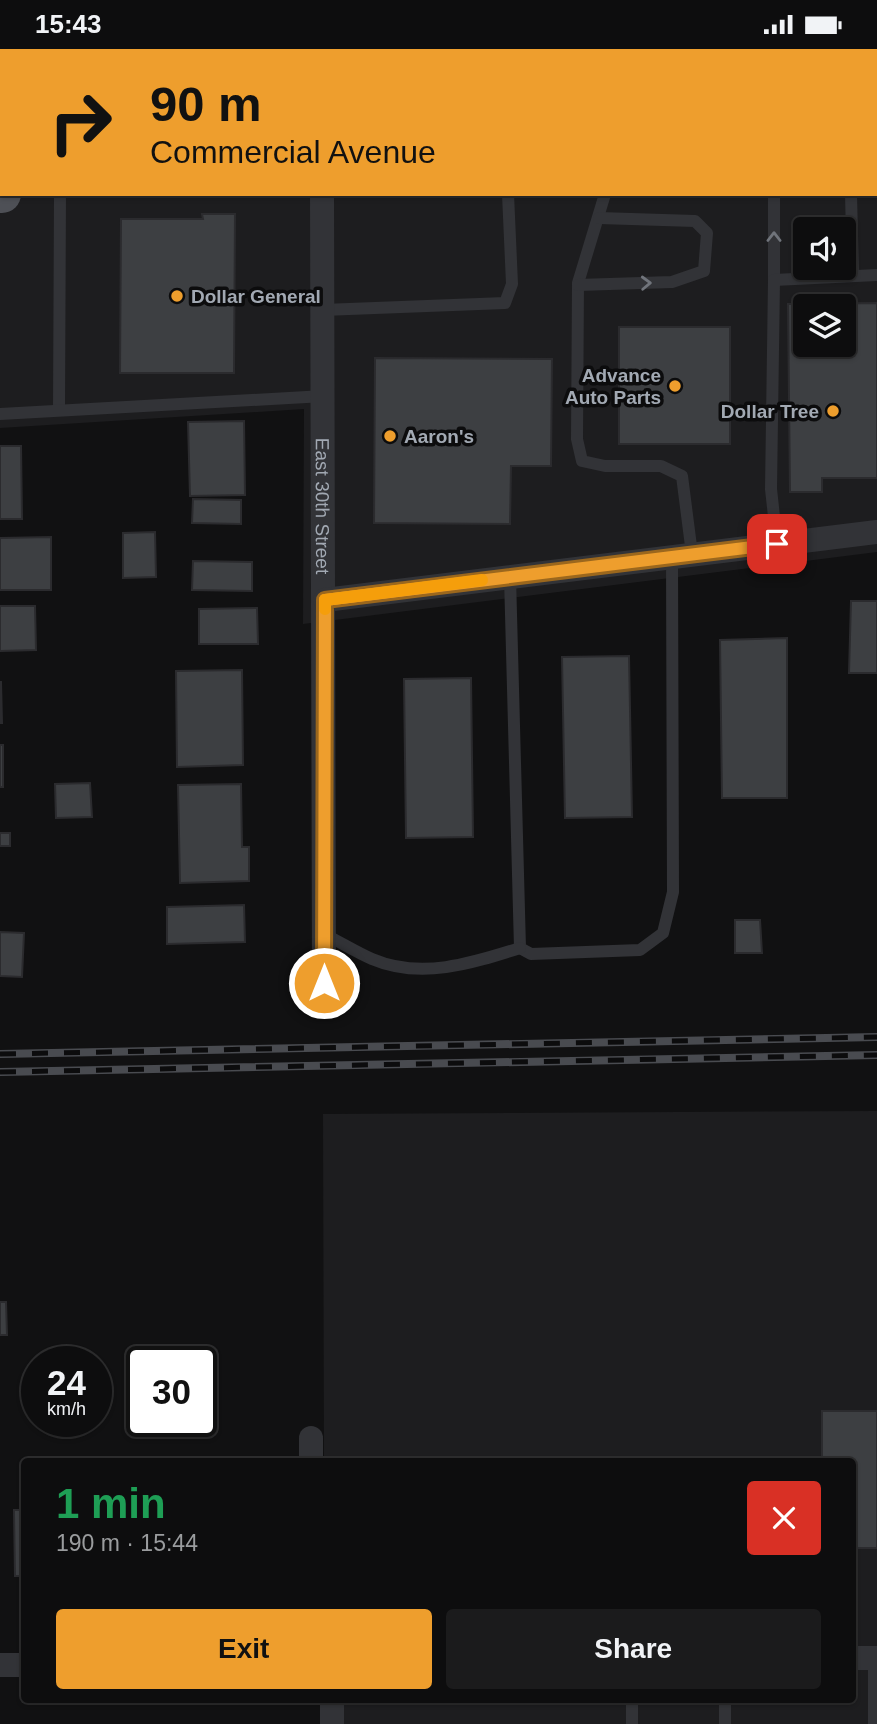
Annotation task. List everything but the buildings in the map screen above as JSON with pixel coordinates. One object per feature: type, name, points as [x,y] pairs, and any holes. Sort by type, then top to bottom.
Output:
[{"type":"street","name":"East 30th Street","points":[[322,196],[324,983]]},
{"type":"street","points":[[325,600],[877,532]]},
{"type":"street","points":[[0,1665],[21,1665]]},
{"type":"street","points":[[332,1703],[332,1724]]},
{"type":"lane","points":[[59,410],[60,196]]},
{"type":"lane","points":[[323,310],[505,303],[512,284],[508,196]]},
{"type":"lane","points":[[324,934],[374,960],[416,968],[460,967],[520,948],[531,954],[640,950],[663,933],[673,892],[682,476],[661,466],[605,466],[582,461],[577,439],[578,285],[604,196]]},
{"type":"lane","points":[[774,196],[771,489],[777,544]]},
{"type":"lane","points":[[851,196],[852,217]]},
{"type":"lane","points":[[578,285],[672,282],[704,271],[707,233],[695,221],[599,218]]},
{"type":"lane","points":[[856,277],[877,275]]},
{"type":"lane","points":[[774,280],[793,279]]},
{"type":"lane","points":[[0,414],[324,396]]},
{"type":"lane","points":[[510,577],[520,948]]},
{"type":"lane","points":[[868,1658],[874,1724]]},
{"type":"lane","points":[[632,1703],[632,1724]]},
{"type":"lane","points":[[725,1703],[725,1724]]},
{"type":"shaded area","points":[[0,196],[877,196],[877,552],[303,624],[304,409],[0,428]]},
{"type":"shaded area","points":[[877,1111],[877,1724],[325,1724],[325,1703],[856,1703],[856,1458],[324,1458],[323,1114]]},
{"type":"railway","points":[[0,1054],[877,1037]]},
{"type":"railway","points":[[0,1072],[877,1055]]},
{"type":"slow traffic","points":[[325,609],[325,600],[482,580]]},
{"type":"place","name":"Dollar General","points":[[177,296]]},
{"type":"place","name":"Advance Auto Parts","points":[[675,386]]},
{"type":"place","name":"Dollar Tree","points":[[833,411]]},
{"type":"place","name":"Aaron's","points":[[390,436]]},
{"type":"route","points":[[324,983],[325,600],[777,544]]}]
